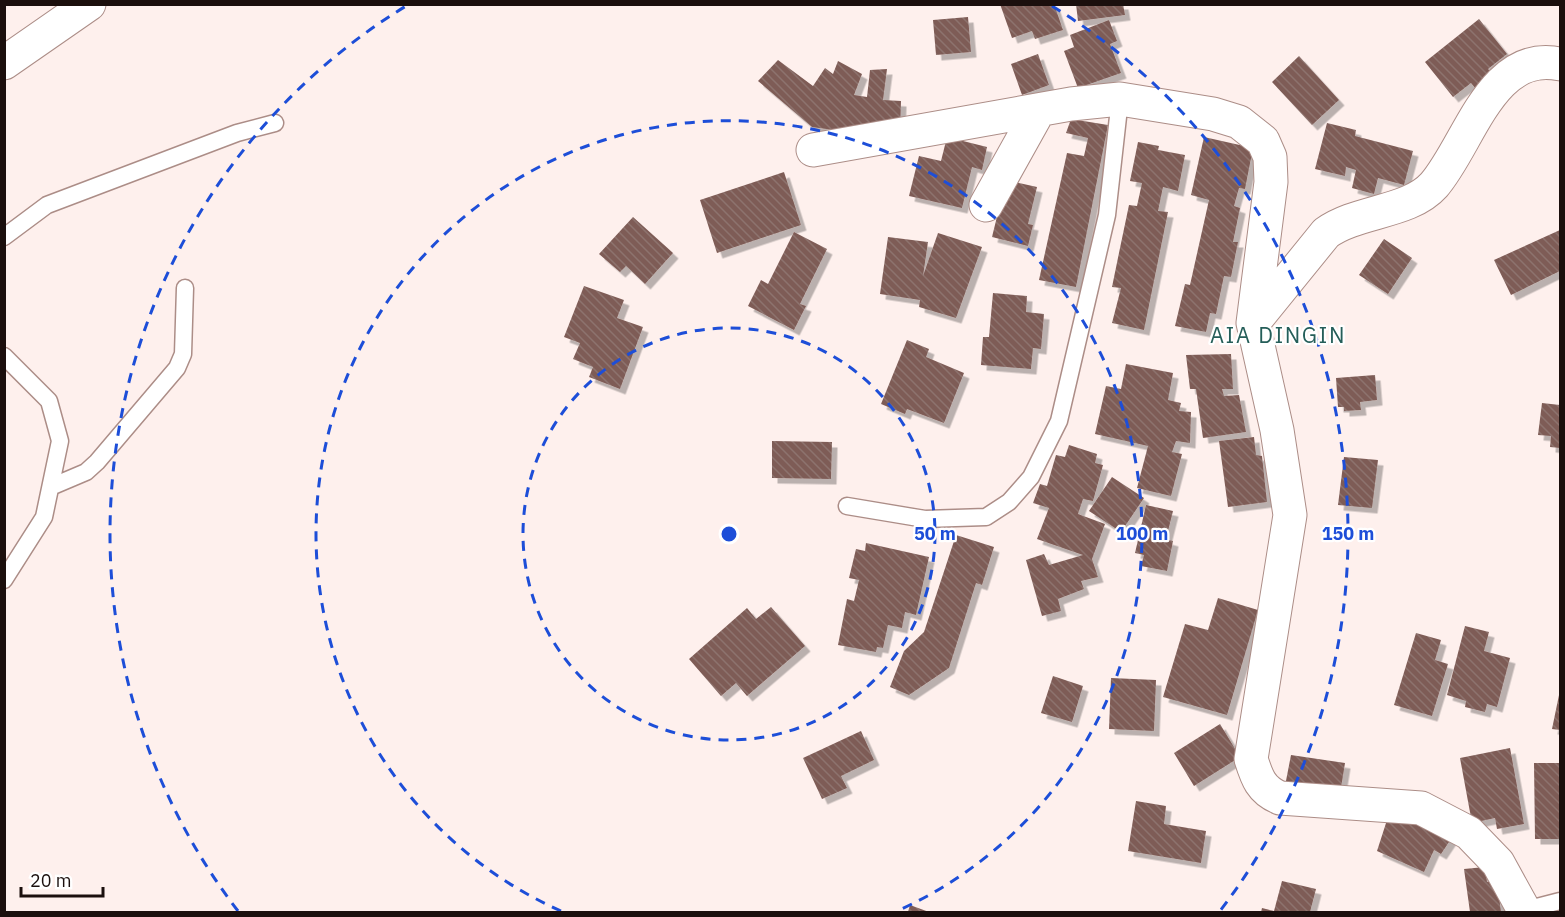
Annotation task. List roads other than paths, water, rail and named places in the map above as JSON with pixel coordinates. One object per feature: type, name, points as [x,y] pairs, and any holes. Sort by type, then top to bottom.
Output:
[{"type":"street","points":[[4,63],[89,4]]},
{"type":"street","points":[[1253,323],[1326,233],[1341,222],[1418,199],[1434,185],[1500,81],[1522,67],[1551,62],[1560,64]]},
{"type":"street","points":[[813,150],[1039,110],[1120,99],[1213,114],[1239,122],[1263,141],[1270,157],[1271,182],[1253,323],[1277,430],[1290,515],[1251,759],[1257,778],[1266,792],[1280,798],[1421,808],[1448,820],[1469,833],[1498,862],[1525,911]]},
{"type":"street","points":[[986,205],[1039,110]]},
{"type":"lane","points":[[847,506],[925,519],[986,517],[1009,502],[1031,477],[1059,421],[1062,410],[1107,215],[1120,99]]},
{"type":"lane","points":[[4,237],[47,205],[237,133],[275,123]]},
{"type":"lane","points":[[53,486],[86,472],[168,382],[183,354],[185,288]]},
{"type":"lane","points":[[4,356],[49,401],[60,441],[53,486],[44,517],[4,580]]},
{"type":"lane","points":[[1525,911],[1560,901]]},
{"type":"district","name":"AIA DINGIN","points":[[1278,334]]}]
